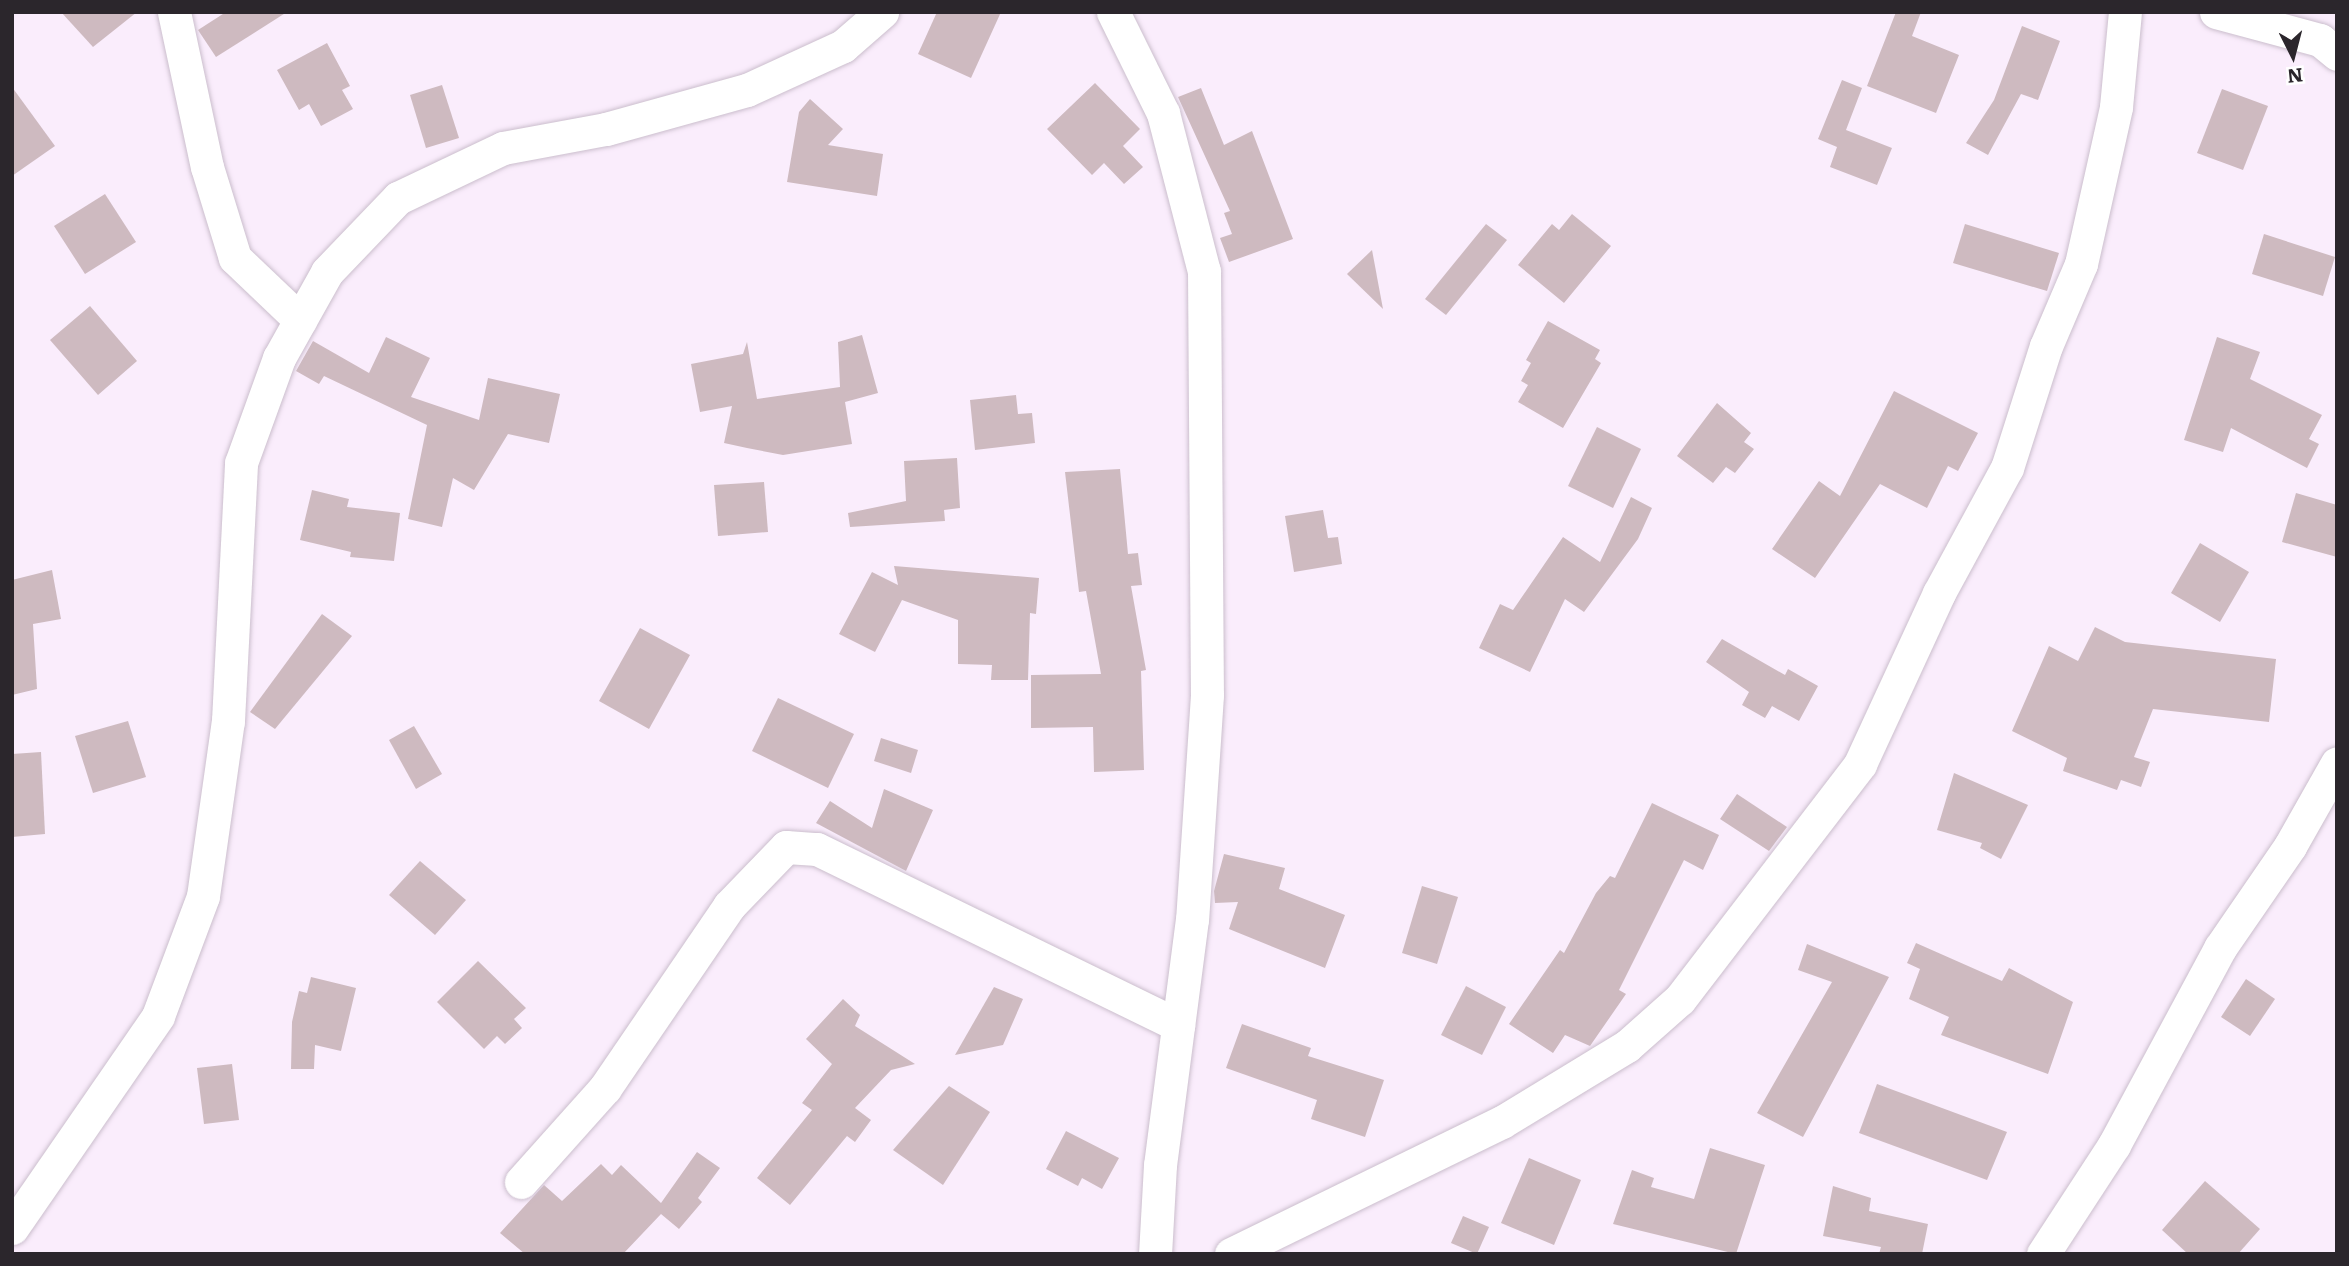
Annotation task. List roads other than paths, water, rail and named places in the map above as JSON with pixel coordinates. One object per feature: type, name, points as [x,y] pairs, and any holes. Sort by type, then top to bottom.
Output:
[{"type":"street","points":[[174,12],[207,167],[235,258],[300,320]]},
{"type":"street","points":[[12,1228],[158,1016],[203,896],[228,721],[242,463],[300,320],[327,272],[398,198],[503,148],[606,129],[747,90],[843,46],[882,12]]},
{"type":"street","points":[[1113,12],[1163,113],[1204,271],[1207,695],[1192,919],[1178,1025],[1156,1254]]},
{"type":"street","points":[[1231,1254],[1502,1122],[1627,1046],[1681,999],[1860,764],[1939,593],[2007,468],[2046,346],[2081,264],[2116,107],[2126,12]]},
{"type":"street","points":[[2216,12],[2320,40],[2337,54]]},
{"type":"street","points":[[2043,1254],[2114,1145],[2220,948],[2337,763]]},
{"type":"street","points":[[521,1182],[604,1088],[729,906],[786,847],[803,843],[817,849],[1178,1025]]}]
